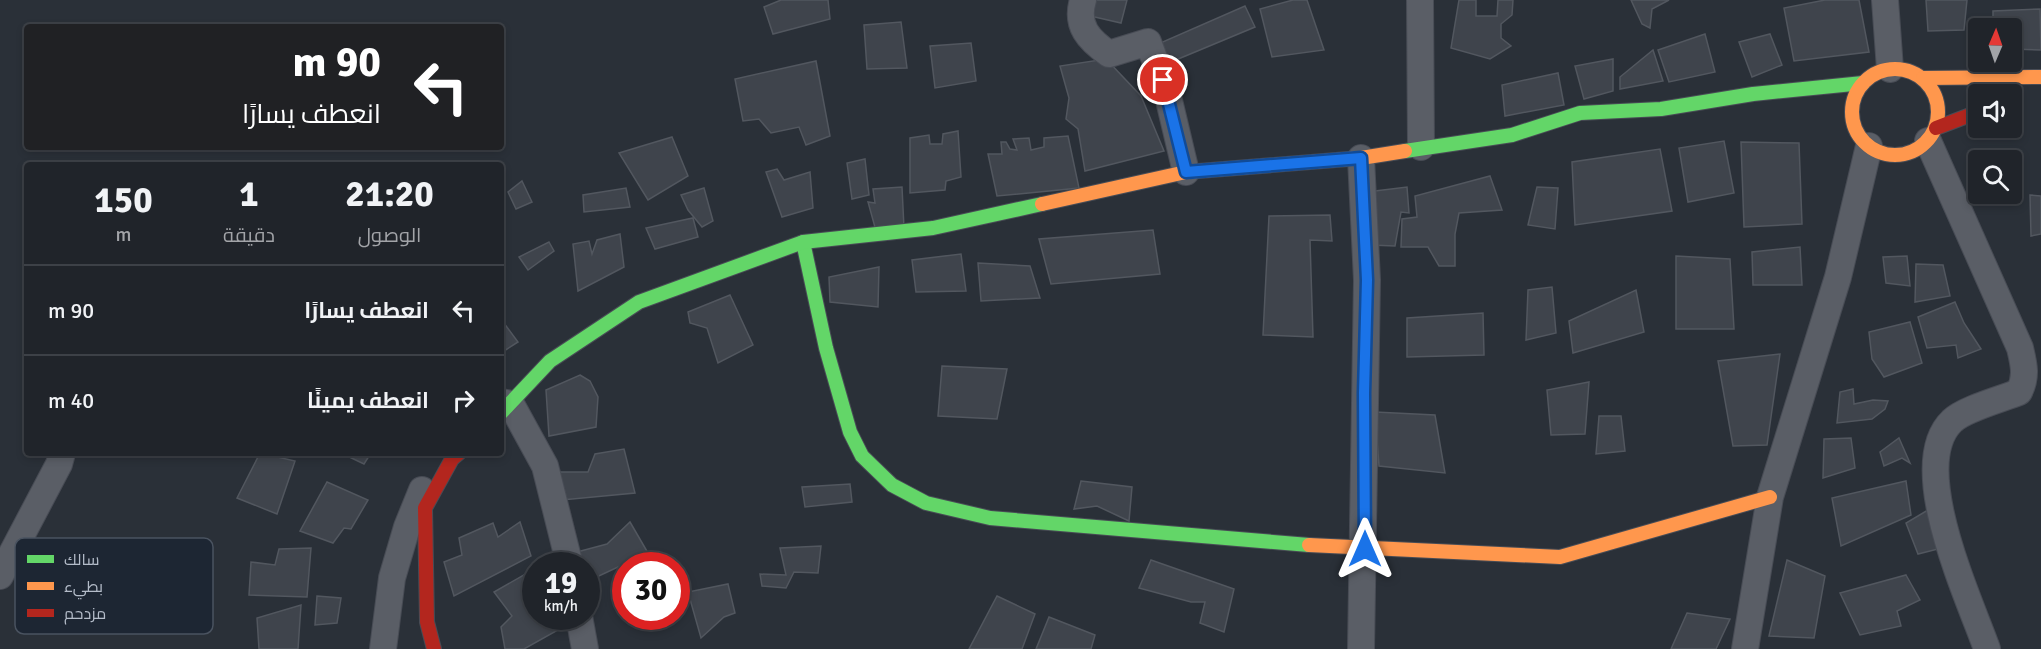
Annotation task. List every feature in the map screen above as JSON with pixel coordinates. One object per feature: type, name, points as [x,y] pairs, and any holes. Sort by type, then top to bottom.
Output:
[{"type":"street","points":[[1083,0],[1079,12],[1082,25],[1090,41],[1109,54],[1148,42],[1167,92],[1186,172]]},
{"type":"street","points":[[1420,0],[1421,147]]},
{"type":"street","points":[[1885,0],[1890,69]]},
{"type":"street","points":[[1968,117],[1932,134],[1915,151],[1899,155],[1883,153],[1869,146],[1859,136],[1853,123],[1852,109],[1855,96],[1863,83],[1875,74],[1890,69],[1908,70],[1923,78],[1934,92],[1939,110],[1932,134],[2020,348],[2025,381],[2019,392],[1953,419],[1938,444],[1935,480],[1941,517],[1987,649]]},
{"type":"street","points":[[1923,78],[2041,77]]},
{"type":"street","points":[[566,552],[545,466],[504,406],[550,361],[639,302],[803,242],[933,228],[1186,172],[1361,158],[1421,147],[1512,135],[1580,113],[1661,109],[1753,94],[1863,83]]},
{"type":"street","points":[[1745,649],[1770,497],[1838,277],[1869,146]]},
{"type":"street","points":[[1361,158],[1367,280],[1364,393],[1365,549],[1361,649]]},
{"type":"street","points":[[803,242],[826,348],[850,432],[862,456],[892,485],[926,502],[990,518],[1114,530],[1365,549],[1560,557],[1770,497]]},
{"type":"street","points":[[20,538],[61,456]]},
{"type":"street","points":[[383,649],[392,578],[406,527],[427,482],[455,456]]},
{"type":"street","points":[[434,649],[428,622],[425,508],[455,456]]},
{"type":"street","points":[[0,576],[15,548]]},
{"type":"street","points":[[582,630],[585,649]]},
{"type":"building","points":[[781,0],[828,0],[830,19],[773,34],[764,7]]},
{"type":"building","points":[[1095,0],[1127,0],[1121,23],[1086,15]]},
{"type":"building","points":[[1293,0],[1307,0],[1324,50],[1272,57],[1260,9]]},
{"type":"building","points":[[1459,0],[1476,0],[1476,16],[1497,16],[1498,0],[1513,0],[1512,15],[1501,24],[1501,38],[1511,46],[1490,59],[1451,48]]},
{"type":"building","points":[[1631,0],[1669,0],[1652,9],[1650,28],[1642,24]]},
{"type":"building","points":[[1825,0],[1859,0],[1869,52],[1794,61],[1784,8]]},
{"type":"building","points":[[1926,0],[1967,0],[1964,30],[1928,31]]},
{"type":"building","points":[[1245,6],[1255,27],[1171,62],[1158,44]]},
{"type":"building","points":[[2040,9],[2041,50],[2022,49],[2022,18],[1993,18],[1993,11]]},
{"type":"building","points":[[901,22],[907,68],[867,69],[864,25]]},
{"type":"building","points":[[1705,34],[1715,72],[1669,82],[1658,50]]},
{"type":"building","points":[[1770,34],[1782,65],[1752,77],[1739,42]]},
{"type":"building","points":[[971,43],[976,81],[935,88],[930,46]]},
{"type":"building","points":[[1653,50],[1663,81],[1620,89],[1620,77]]},
{"type":"building","points":[[1106,59],[1141,96],[1164,151],[1085,171],[1078,129],[1066,119],[1069,98],[1060,66]]},
{"type":"building","points":[[1613,59],[1613,91],[1584,99],[1575,66]]},
{"type":"building","points":[[816,61],[830,136],[806,145],[799,127],[771,133],[759,119],[743,121],[735,79]]},
{"type":"building","points":[[1558,73],[1564,105],[1505,116],[1502,85]]},
{"type":"building","points":[[958,131],[961,177],[946,181],[945,190],[910,193],[910,138],[929,135],[930,144],[942,144],[943,134]]},
{"type":"building","points":[[1068,136],[1079,188],[997,196],[988,154],[1002,154],[1001,142],[1006,142],[1010,149],[1017,150],[1013,139],[1029,138],[1031,150],[1044,147],[1044,138]]},
{"type":"building","points":[[672,137],[688,176],[648,200],[619,153]]},
{"type":"building","points":[[1724,141],[1734,193],[1688,202],[1679,148]]},
{"type":"building","points":[[1741,142],[1799,143],[1802,224],[1744,227]]},
{"type":"building","points":[[1660,149],[1672,211],[1575,225],[1572,162]]},
{"type":"building","points":[[865,159],[869,195],[852,199],[847,163]]},
{"type":"building","points":[[777,169],[784,180],[810,172],[813,208],[782,217],[766,172]]},
{"type":"building","points":[[1490,176],[1502,210],[1459,213],[1455,234],[1455,266],[1439,266],[1428,247],[1401,247],[1402,219],[1417,217],[1415,196]]},
{"type":"building","points":[[522,181],[532,202],[516,209],[508,192]]},
{"type":"building","points":[[902,187],[904,228],[876,231],[868,202],[875,203],[873,189]]},
{"type":"building","points":[[1407,187],[1409,213],[1401,212],[1395,246],[1370,245],[1367,192]]},
{"type":"building","points":[[1537,187],[1558,188],[1555,229],[1528,225]]},
{"type":"building","points":[[626,188],[630,207],[584,212],[583,195]]},
{"type":"building","points":[[704,188],[713,221],[702,227],[688,210],[681,195]]},
{"type":"building","points":[[2030,195],[2041,196],[2041,234],[2031,236]]},
{"type":"building","points":[[1330,215],[1332,241],[1310,240],[1313,337],[1263,335],[1269,216]]},
{"type":"building","points":[[693,218],[698,237],[655,249],[646,228]]},
{"type":"building","points":[[1153,230],[1160,274],[1051,284],[1039,239]]},
{"type":"building","points":[[620,234],[624,267],[578,291],[573,244],[589,241],[592,254],[597,240]]},
{"type":"building","points":[[549,242],[554,251],[528,270],[519,257]]},
{"type":"building","points":[[1800,247],[1802,285],[1753,285],[1752,252]]},
{"type":"building","points":[[961,254],[966,291],[916,292],[912,260]]},
{"type":"building","points":[[1676,256],[1730,259],[1734,329],[1676,329]]},
{"type":"building","points":[[1907,256],[1910,286],[1886,283],[1883,257]]},
{"type":"building","points":[[978,263],[1030,266],[1040,298],[981,301]]},
{"type":"building","points":[[1916,264],[1943,265],[1950,296],[1915,302]]},
{"type":"building","points":[[879,267],[878,307],[830,302],[829,277]]},
{"type":"building","points":[[1552,287],[1556,333],[1526,340],[1528,290]]},
{"type":"building","points":[[1636,290],[1644,332],[1573,353],[1569,321]]},
{"type":"building","points":[[730,295],[753,345],[718,363],[707,328],[690,323],[688,312]]},
{"type":"building","points":[[1955,302],[1964,323],[1981,349],[1958,358],[1956,345],[1927,348],[1918,317]]},
{"type":"building","points":[[1483,313],[1484,355],[1407,357],[1407,318]]},
{"type":"building","points":[[1910,322],[1922,363],[1884,377],[1872,359],[1869,332]]},
{"type":"building","points":[[504,323],[518,342],[504,351]]},
{"type":"building","points":[[1780,354],[1767,445],[1733,446],[1718,361]]},
{"type":"building","points":[[942,366],[1007,369],[997,419],[938,416]]},
{"type":"building","points":[[580,375],[590,381],[598,397],[596,427],[549,436],[546,390]]},
{"type":"building","points":[[1589,382],[1585,434],[1551,435],[1547,390]]},
{"type":"building","points":[[1853,389],[1854,404],[1873,400],[1888,401],[1885,409],[1872,419],[1837,423],[1840,392]]},
{"type":"building","points":[[1375,412],[1435,415],[1445,473],[1379,466]]},
{"type":"building","points":[[1599,416],[1621,416],[1625,451],[1596,454]]},
{"type":"building","points":[[1851,438],[1855,468],[1823,478],[1824,439]]},
{"type":"building","points":[[1899,438],[1910,463],[1902,458],[1884,466],[1880,452]]},
{"type":"building","points":[[624,449],[635,493],[562,500],[554,472],[588,472],[595,454]]},
{"type":"building","points":[[258,456],[273,456],[295,461],[277,514],[237,498]]},
{"type":"building","points":[[347,456],[369,456],[364,464]]},
{"type":"building","points":[[1081,481],[1132,487],[1129,521],[1097,506],[1074,509]]},
{"type":"building","points":[[1906,481],[1911,515],[1841,546],[1832,498]]},
{"type":"building","points":[[327,482],[368,500],[351,529],[344,528],[333,543],[300,531]]},
{"type":"building","points":[[850,484],[852,502],[805,507],[802,487]]},
{"type":"building","points":[[1928,510],[1938,549],[1918,554],[1906,523]]},
{"type":"building","points":[[520,522],[530,552],[522,552],[522,561],[454,596],[444,562],[462,555],[459,538],[493,523],[498,537]]},
{"type":"building","points":[[630,522],[647,552],[612,552],[612,570],[600,575],[600,552],[577,552],[607,544]]},
{"type":"building","points":[[821,546],[818,573],[794,572],[786,588],[762,586],[760,574],[786,575],[780,548]]},
{"type":"building","points":[[311,548],[307,597],[249,595],[251,562],[275,565],[279,549]]},
{"type":"building","points":[[1151,560],[1234,589],[1224,632],[1200,623],[1205,602],[1191,602],[1139,588]]},
{"type":"building","points":[[1787,560],[1825,576],[1814,638],[1769,636]]},
{"type":"building","points":[[1906,575],[1920,600],[1897,611],[1901,626],[1860,635],[1840,593]]},
{"type":"building","points":[[522,576],[522,630],[558,630],[524,649],[505,649],[501,627],[512,616],[494,592]]},
{"type":"building","points":[[728,584],[735,613],[724,617],[701,638],[690,592]]},
{"type":"building","points":[[317,596],[341,598],[337,623],[315,625]]},
{"type":"building","points":[[997,596],[1035,614],[1022,649],[969,649]]},
{"type":"building","points":[[301,605],[298,649],[259,649],[257,618]]},
{"type":"building","points":[[1687,613],[1730,619],[1716,649],[1671,649]]},
{"type":"building","points":[[1049,617],[1095,635],[1091,649],[1036,649]]},
{"type":"traffic: fast","points":[[1405,151],[1512,135],[1580,113],[1661,109],[1753,94],[1863,83]]},
{"type":"traffic: fast","points":[[504,410],[550,361],[639,302],[803,242],[933,228],[1042,204]]},
{"type":"traffic: fast","points":[[803,242],[826,348],[850,432],[862,456],[892,485],[926,503],[990,518],[1309,545]]},
{"type":"traffic: slow","points":[[1895,69],[1919,76],[1931,88],[1938,112],[1931,136],[1919,148],[1895,155],[1871,148],[1859,136],[1852,112],[1859,88],[1871,76],[1895,69]]},
{"type":"traffic: slow","points":[[1923,78],[2041,77]]},
{"type":"traffic: slow","points":[[1042,204],[1186,172],[1361,158],[1405,151]]},
{"type":"traffic: slow","points":[[1309,545],[1560,557],[1770,497]]},
{"type":"traffic: jam","points":[[1936,128],[1968,116]]},
{"type":"traffic: jam","points":[[434,649],[427,622],[425,508],[456,456]]},
{"type":"route","points":[[1163,80],[1186,172],[1361,158],[1367,280],[1364,393],[1365,549]]}]
